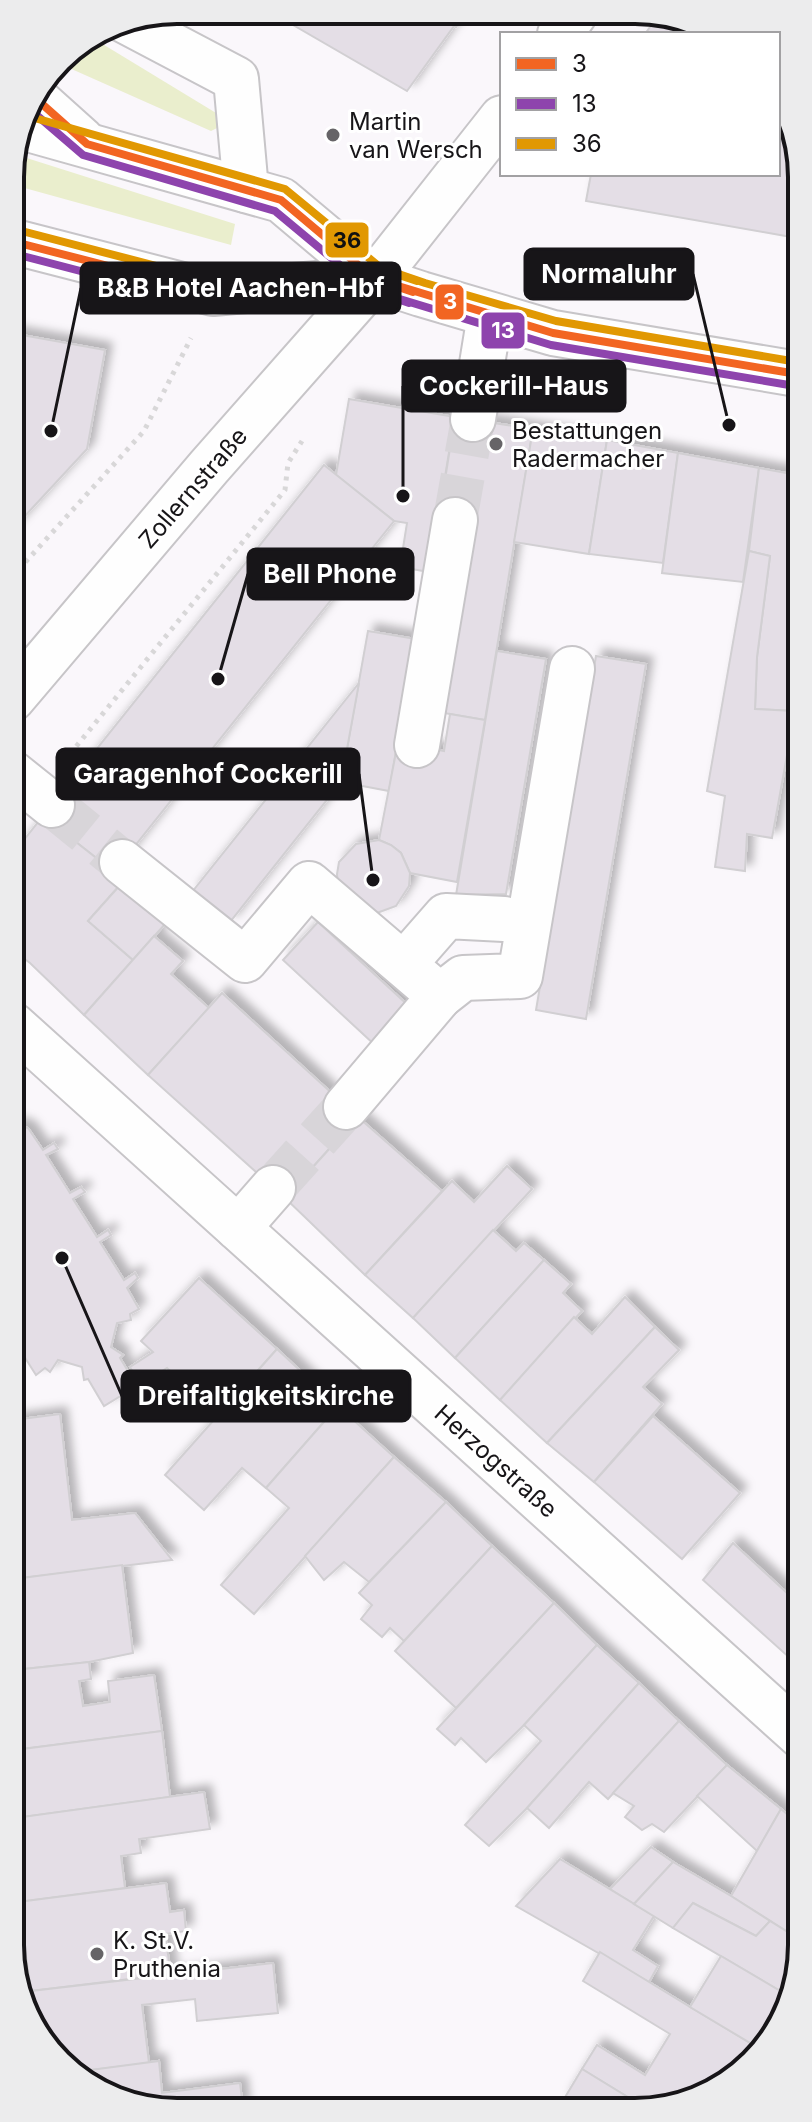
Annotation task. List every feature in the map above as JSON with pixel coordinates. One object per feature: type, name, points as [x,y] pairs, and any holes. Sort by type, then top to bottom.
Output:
[{"type":"street","points":[[140,28],[236,79],[246,190]]},
{"type":"street","points":[[43,105],[87,144]]},
{"type":"street","name":"Zollernstraße","points":[[24,685],[209,467],[375,279],[500,121]]},
{"type":"street","points":[[32,130],[281,200],[375,279]]},
{"type":"street","points":[[24,244],[213,293],[375,279],[553,333],[788,372]]},
{"type":"street","points":[[473,419],[490,315]]},
{"type":"street","points":[[417,745],[455,520]]},
{"type":"street","points":[[346,1107],[440,996],[463,978],[520,976],[572,669]]},
{"type":"street","points":[[122,862],[245,960],[309,884],[440,996]]},
{"type":"street","points":[[404,964],[446,916],[504,919]]},
{"type":"street","name":"Herzogstraße","points":[[24,1035],[788,1724]]},
{"type":"street","points":[[238,1228],[273,1188]]},
{"type":"path","points":[[24,564],[144,431],[213,293]]},
{"type":"path","points":[[34,791],[285,490],[288,463],[303,440]]},
{"type":"green space","points":[[101,43],[221,116],[221,126],[211,131],[70,68]]},
{"type":"green space","points":[[25,157],[235,224],[231,245],[24,188]]},
{"type":"building","points":[[291,24],[451,24],[454,26],[407,91]]},
{"type":"building","points":[[651,25],[684,32],[646,32]]},
{"type":"building","points":[[780,129],[783,137],[787,157],[788,236],[586,201],[591,176],[780,176]]},
{"type":"building","points":[[24,335],[105,350],[87,449],[24,517]]},
{"type":"building","points":[[349,399],[455,417],[429,572],[400,567],[407,523],[394,521],[336,475]]},
{"type":"building","points":[[455,417],[533,429],[485,720],[438,712],[439,517]]},
{"type":"building","points":[[533,429],[607,440],[589,554],[514,542]]},
{"type":"building","points":[[607,440],[678,453],[663,563],[589,554]]},
{"type":"building","points":[[678,453],[759,468],[743,582],[662,573]]},
{"type":"building","points":[[324,465],[394,521],[114,872],[43,816]]},
{"type":"building","points":[[759,468],[788,473],[788,711],[755,709],[757,657],[770,556],[749,551]]},
{"type":"building","points":[[749,551],[770,556],[757,657],[755,709],[788,711],[788,750],[772,838],[747,834],[745,871],[715,867],[725,796],[707,791]]},
{"type":"building","points":[[368,631],[416,639],[389,791],[341,782]]},
{"type":"building","points":[[497,651],[546,659],[506,894],[456,895]]},
{"type":"building","points":[[596,656],[646,664],[586,1019],[536,1010]]},
{"type":"building","points":[[359,683],[341,782],[230,922],[192,892]]},
{"type":"building","points":[[450,714],[485,720],[457,882],[410,873],[401,853],[379,840],[398,742],[444,751]]},
{"type":"building","points":[[43,816],[114,872],[121,884],[88,921],[133,960],[84,1015],[24,958],[24,840]]},
{"type":"building","points":[[379,840],[401,853],[410,873],[409,886],[396,906],[374,914],[338,886],[337,874],[339,862],[356,844]]},
{"type":"building","points":[[121,884],[166,923],[133,960],[88,921]]},
{"type":"building","points":[[318,922],[411,1008],[376,1046],[283,960]]},
{"type":"building","points":[[154,936],[183,961],[171,974],[209,1008],[148,1075],[84,1015]]},
{"type":"building","points":[[222,993],[358,1117],[285,1198],[148,1075]]},
{"type":"building","points":[[358,1117],[442,1191],[365,1275],[285,1198]]},
{"type":"building","points":[[24,1127],[43,1150],[54,1143],[58,1149],[46,1155],[70,1193],[81,1187],[85,1192],[73,1199],[97,1237],[108,1230],[111,1235],[100,1242],[124,1280],[135,1273],[138,1278],[127,1288],[139,1309],[130,1314],[131,1320],[117,1323],[111,1347],[123,1355],[120,1358],[137,1386],[104,1406],[88,1379],[84,1380],[82,1367],[58,1360],[50,1372],[45,1368],[36,1375],[24,1356]]},
{"type":"building","points":[[507,1166],[532,1189],[413,1318],[365,1275],[452,1181],[474,1202]]},
{"type":"building","points":[[493,1230],[516,1251],[524,1243],[544,1260],[455,1358],[413,1318]]},
{"type":"building","points":[[544,1260],[571,1284],[563,1293],[582,1311],[500,1400],[455,1358]]},
{"type":"building","points":[[199,1278],[277,1349],[218,1415],[167,1368],[140,1385],[130,1367],[153,1352],[141,1341]]},
{"type":"building","points":[[625,1297],[655,1327],[547,1443],[500,1400],[574,1317],[592,1334]]},
{"type":"building","points":[[655,1327],[679,1350],[643,1387],[662,1404],[594,1482],[547,1443]]},
{"type":"building","points":[[277,1349],[338,1406],[266,1488],[242,1468],[204,1510],[165,1475]]},
{"type":"building","points":[[338,1406],[394,1457],[254,1614],[221,1585],[289,1508],[266,1488]]},
{"type":"building","points":[[60,1414],[72,1520],[135,1513],[172,1560],[24,1578],[24,1419]]},
{"type":"building","points":[[653,1416],[740,1493],[682,1559],[594,1482]]},
{"type":"building","points":[[394,1457],[446,1502],[369,1582],[344,1562],[324,1580],[305,1556]]},
{"type":"building","points":[[446,1502],[492,1546],[404,1641],[390,1628],[382,1637],[361,1619],[372,1605],[359,1593]]},
{"type":"building","points":[[733,1543],[788,1594],[788,1656],[703,1580]]},
{"type":"building","points":[[492,1546],[554,1603],[456,1708],[395,1651]]},
{"type":"building","points":[[122,1565],[133,1653],[89,1662],[24,1669],[24,1578]]},
{"type":"building","points":[[554,1603],[597,1645],[486,1762],[461,1738],[455,1745],[437,1729]]},
{"type":"building","points":[[597,1645],[639,1683],[489,1846],[465,1825],[541,1741],[524,1725]]},
{"type":"building","points":[[89,1662],[91,1679],[79,1681],[83,1706],[110,1702],[108,1681],[154,1675],[162,1731],[24,1749],[24,1669]]},
{"type":"building","points":[[639,1683],[679,1721],[608,1799],[589,1782],[549,1828],[527,1808]]},
{"type":"building","points":[[679,1721],[727,1765],[664,1832],[652,1824],[642,1830],[625,1817],[634,1806],[613,1793]]},
{"type":"building","points":[[162,1731],[170,1797],[24,1817],[24,1749]]},
{"type":"building","points":[[727,1765],[781,1809],[757,1851],[697,1796]]},
{"type":"building","points":[[204,1792],[210,1829],[139,1839],[141,1853],[121,1856],[125,1888],[24,1901],[24,1817]]},
{"type":"building","points":[[781,1809],[788,1815],[788,1932],[731,1896]]},
{"type":"building","points":[[651,1847],[673,1862],[634,1904],[610,1889]]},
{"type":"building","points":[[560,1859],[654,1916],[633,1950],[658,1966],[649,1982],[516,1906]]},
{"type":"building","points":[[673,1862],[770,1921],[756,1936],[693,1903],[673,1928],[634,1904]]},
{"type":"building","name":"K. St.V. Pruthenia","points":[[166,1883],[170,1912],[184,1910],[186,1931],[165,1934],[171,1974],[31,1991],[24,1943],[24,1901]]},
{"type":"building","points":[[693,1903],[756,1936],[770,1921],[788,1932],[788,1955],[781,1991],[673,1928]]},
{"type":"building","points":[[600,1952],[751,2043],[712,2078],[675,2093],[629,2098],[582,2069],[597,2045],[645,2075],[670,2034],[583,1981]]},
{"type":"building","points":[[721,1956],[781,1991],[768,2022],[751,2044],[690,2007]]},
{"type":"building","points":[[273,1963],[278,2013],[197,2021],[195,1999],[142,2005],[149,2063],[90,2070],[69,2053],[44,2022],[31,1991]]},
{"type":"building","points":[[159,2061],[162,2093],[240,2083],[242,2098],[147,2095],[118,2086],[89,2070]]},
{"type":"building","points":[[582,2069],[629,2098],[565,2098]]},
{"type":"tunnel","points":[[455,520],[473,419]]},
{"type":"tunnel","points":[[52,805],[122,862]]},
{"type":"tunnel","points":[[273,1188],[346,1107]]},
{"type":"transit line","name":"3","points":[[43,105],[87,144],[281,200],[375,279],[553,333],[788,372]]},
{"type":"transit line","name":"13","points":[[37,116],[83,155],[275,211],[370,290],[551,345],[788,385]]},
{"type":"transit line","name":"36","points":[[36,118],[285,189],[381,268],[425,283],[556,321],[788,360]]},
{"type":"transit line","name":"36","points":[[24,232],[214,281],[375,267],[417,281]]},
{"type":"transit line","name":"3","points":[[24,244],[213,293],[375,279],[413,292]]},
{"type":"transit line","name":"13","points":[[24,256],[211,305],[374,291],[409,303]]},
{"type":"place","name":"Martin van Wersch","points":[[333,135]]},
{"type":"place","name":"Normaluhr","points":[[729,425]]},
{"type":"place","name":"B&B Hotel Aachen-Hbf","points":[[51,431]]},
{"type":"place","name":"Bestattungen Radermacher","points":[[496,444]]},
{"type":"place","name":"Cockerill-Haus","points":[[403,496]]},
{"type":"place","name":"Bell Phone","points":[[218,679]]},
{"type":"place","name":"Garagenhof Cockerill","points":[[373,880]]},
{"type":"place","name":"Dreifaltigkeitskirche","points":[[62,1258]]},
{"type":"place","name":"K. St.V. Pruthenia","points":[[97,1954]]}]
